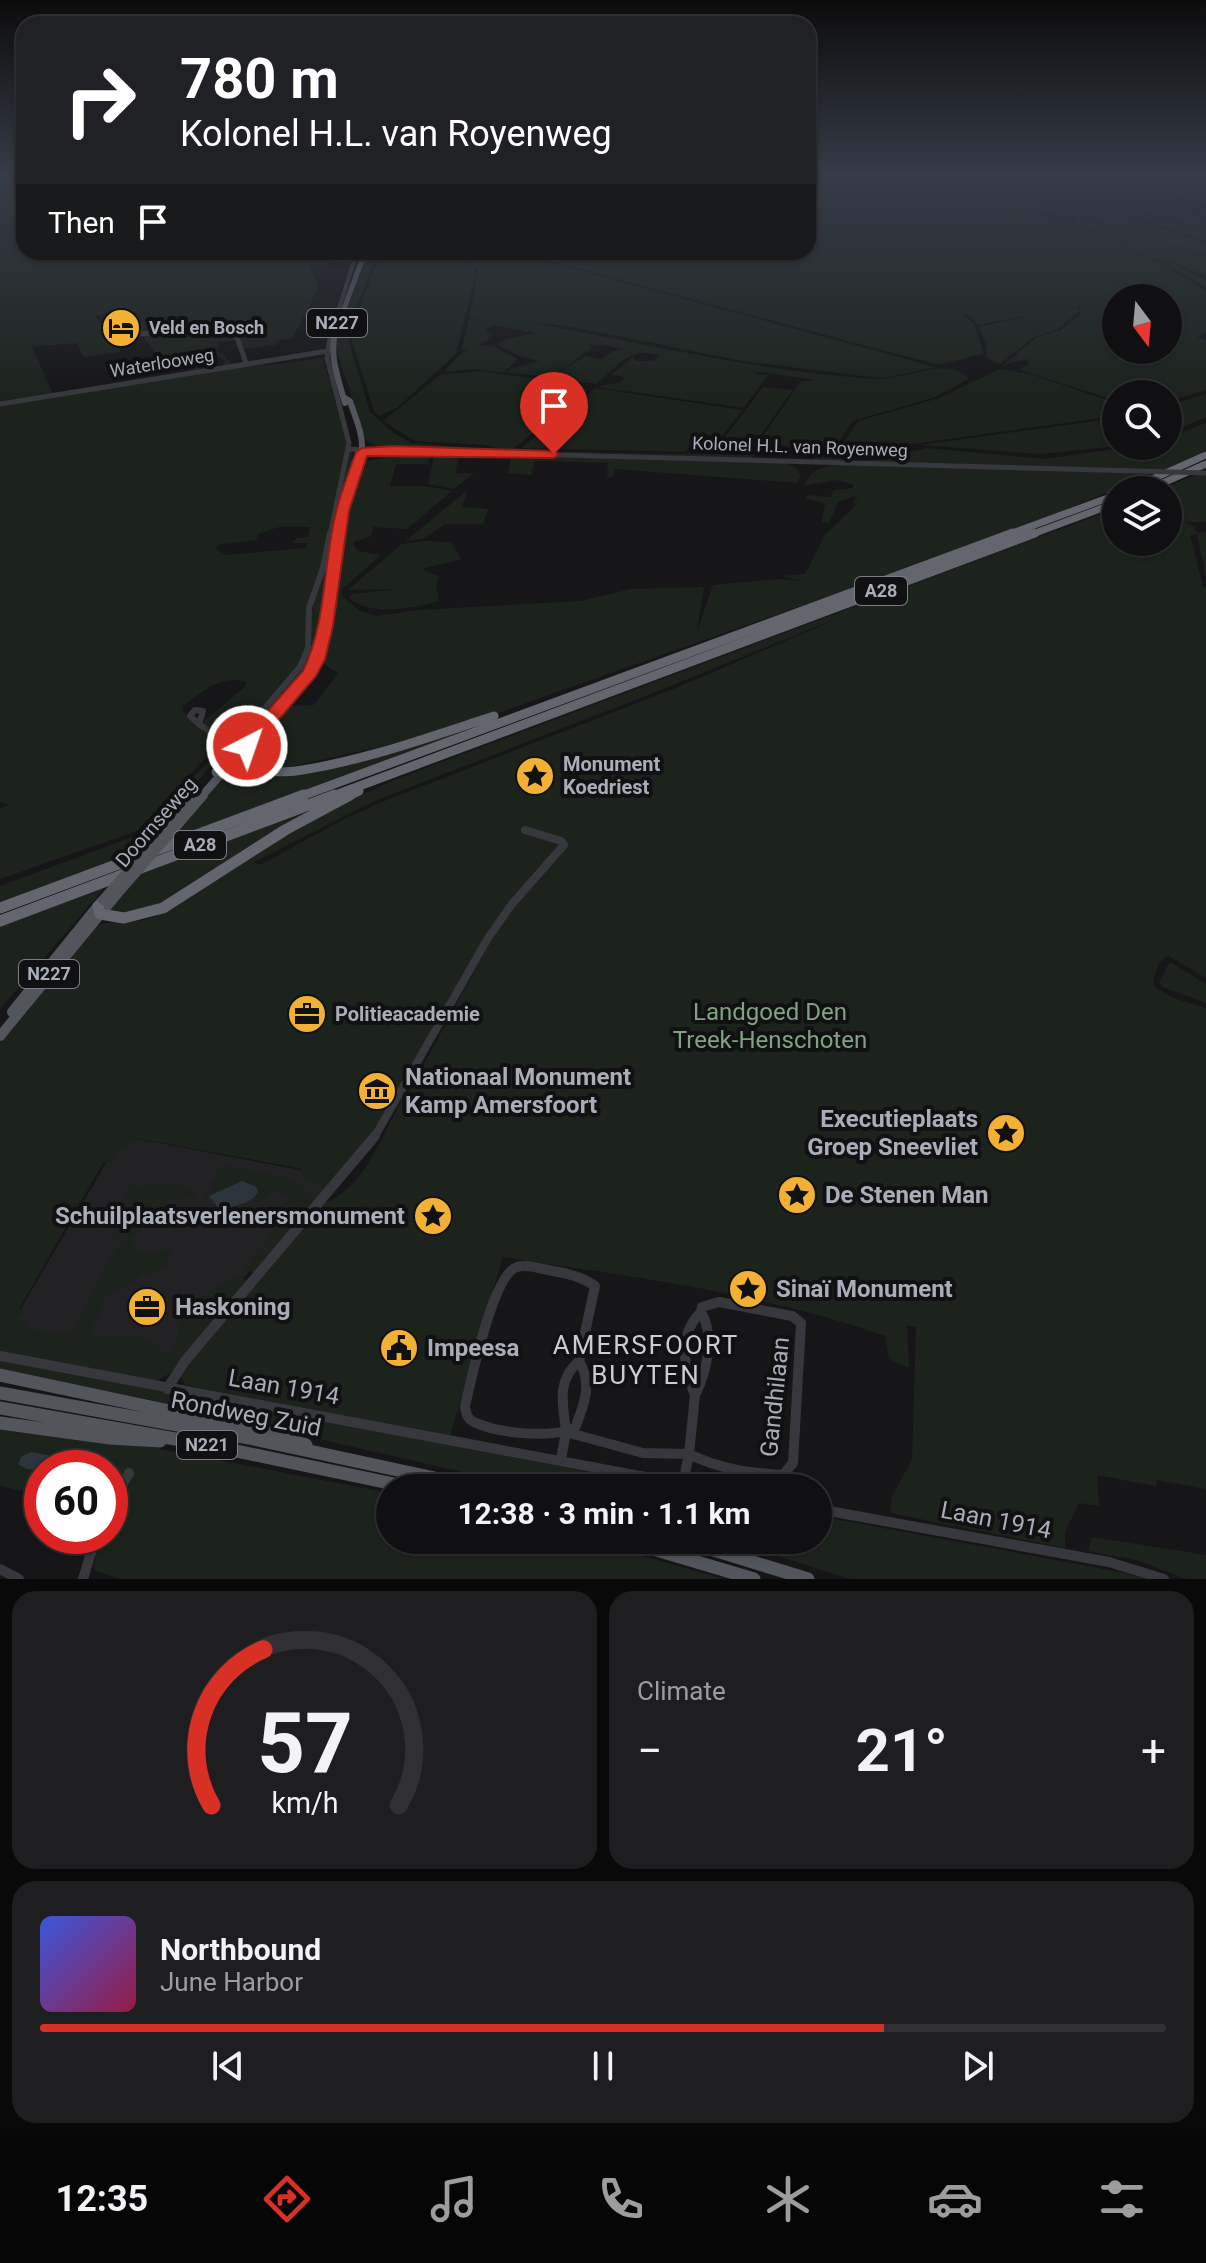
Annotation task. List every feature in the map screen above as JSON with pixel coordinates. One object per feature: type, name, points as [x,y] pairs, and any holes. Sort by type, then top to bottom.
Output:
[{"type":"highway","points":[[1159,476],[1206,455]]},
{"type":"highway","points":[[1179,476],[1206,464]]},
{"type":"highway","name":"A28","points":[[0,908],[1102,500]]},
{"type":"highway","name":"A28","points":[[0,921],[1102,508]]},
{"type":"highway","name":"A28","points":[[216,772],[233,762],[283,773],[329,764],[599,684]]},
{"type":"highway","name":"A28","points":[[100,907],[124,918],[163,908],[285,830],[400,769]]},
{"type":"main road","name":"Doornseweg","points":[[0,1036],[100,907],[117,894],[310,672],[325,626],[336,544],[357,450],[335,367],[333,340],[362,260]]},
{"type":"main road","name":"Doornseweg","points":[[0,1027],[166,828],[293,686],[313,657],[325,626]]},
{"type":"main road","name":"N221","points":[[0,1375],[282,1435],[324,1453]]},
{"type":"main road","name":"Rondweg Zuid","points":[[0,1393],[324,1453],[418,1474]]},
{"type":"main road","name":"Rondweg Zuid","points":[[0,1408],[198,1443],[376,1480]]},
{"type":"main road","name":"N221","points":[[0,1423],[110,1438],[198,1443]]},
{"type":"main road","points":[[670,1554],[754,1579]]},
{"type":"main road","points":[[727,1554],[808,1579]]},
{"type":"street","name":"Doornseweg","points":[[233,762],[238,739],[305,658],[309,608],[357,450],[348,437],[328,367],[330,335],[354,260]]},
{"type":"street","points":[[141,334],[230,325],[234,327],[246,363]]},
{"type":"street","name":"Waterlooweg","points":[[0,404],[328,351]]},
{"type":"street","name":"Kolonel H.L. van Royenweg","points":[[357,450],[1206,473]]},
{"type":"street","points":[[199,724],[212,733],[238,739]]},
{"type":"street","points":[[167,1389],[193,1351],[373,1140],[488,938],[512,904],[564,845],[561,841],[525,830]]},
{"type":"street","points":[[561,1460],[566,1432],[561,1394],[565,1375],[579,1361],[595,1286],[564,1272],[513,1267],[501,1282],[493,1306],[465,1406],[466,1415],[472,1422],[546,1436],[566,1432],[575,1428],[587,1391],[586,1370],[579,1361]]},
{"type":"street","name":"Gandhilaan","points":[[689,1454],[703,1462],[757,1474],[783,1475],[793,1463],[801,1323],[792,1316],[719,1302],[702,1307],[701,1312]]},
{"type":"street","points":[[685,1474],[695,1395],[687,1372],[686,1341],[692,1320],[701,1312],[707,1320],[707,1353],[701,1386],[695,1395]]},
{"type":"street","name":"Laan 1914","points":[[0,1356],[632,1474]]},
{"type":"street","points":[[566,1432],[609,1446],[674,1456],[689,1454]]},
{"type":"street","name":"Laan 1914","points":[[832,1512],[1109,1562],[1164,1579]]},
{"type":"street","points":[[83,1579],[91,1554]]},
{"type":"street","points":[[0,1569],[19,1579]]},
{"type":"shaded area","points":[[122,1136],[337,1177],[169,1358],[10,1327]]},
{"type":"shaded area","points":[[242,1181],[256,1187],[258,1192],[254,1197],[220,1215],[215,1212],[217,1206],[209,1196]]},
{"type":"shaded area","points":[[24,1455],[24,1467],[18,1464]]},
{"type":"green space","points":[[0,251],[16,251],[16,260],[352,260],[310,266],[318,286],[307,312],[336,311],[336,316],[303,317],[293,338],[275,341],[276,345],[244,349],[235,326],[231,325],[237,340],[218,343],[220,348],[207,349],[222,353],[231,364],[223,365],[225,361],[216,354],[204,356],[204,360],[191,360],[193,367],[205,369],[194,370],[186,362],[164,365],[124,311],[95,315],[108,338],[120,337],[120,352],[84,357],[76,343],[32,347],[53,394],[0,403]]},
{"type":"green space","points":[[816,251],[1130,251],[1166,266],[1206,291],[1206,332],[1197,337],[1206,340],[1206,390],[1182,398],[1182,380],[1102,380],[1102,396],[1020,370],[1029,363],[1027,359],[1003,365],[1037,337],[1061,330],[1081,314],[1079,307],[1083,304],[1076,307],[1079,312],[1058,329],[1034,337],[1000,364],[986,358],[987,347],[979,327],[1035,314],[978,325],[973,318],[962,313],[974,324],[982,354],[938,365],[546,260],[816,260]]},
{"type":"green space","points":[[1133,251],[1146,251],[1180,267],[1206,281],[1206,288],[1164,263]]},
{"type":"green space","points":[[1144,251],[1186,251],[1206,258],[1206,276]]},
{"type":"green space","points":[[1190,251],[1206,251],[1206,256]]},
{"type":"green space","points":[[365,260],[375,260],[355,311],[349,342],[370,412],[395,434],[412,443],[492,450],[389,447],[366,440],[336,349],[340,325]]},
{"type":"green space","points":[[378,260],[460,260],[470,265],[476,273],[456,354],[397,408],[379,416],[374,411],[352,342],[358,311]]},
{"type":"green space","points":[[458,260],[540,260],[935,367],[887,378],[870,377],[742,361],[567,326],[535,323],[790,370],[887,379],[925,370],[950,369],[969,379],[936,397],[853,421],[836,446],[843,450],[860,453],[905,444],[913,446],[842,460],[814,460],[810,450],[763,442],[752,458],[518,451],[751,454],[801,381],[816,380],[753,371],[758,375],[768,375],[744,408],[596,387],[621,382],[625,377],[611,375],[633,357],[636,361],[653,361],[659,356],[649,353],[633,355],[625,359],[596,384],[507,373],[512,368],[539,361],[516,355],[497,345],[506,339],[535,333],[493,325],[485,330],[493,335],[483,343],[461,351],[469,320],[490,321],[469,319],[478,270]],"holes":[[[590,344],[627,349],[613,351],[601,359],[585,356],[557,373],[591,349]]]},
{"type":"green space","points":[[475,345],[494,346],[518,359],[504,373],[475,369],[444,372],[459,355]]},
{"type":"green space","points":[[323,358],[347,442],[319,576],[310,597],[305,649],[295,671],[236,737],[210,729],[203,722],[245,687],[246,682],[220,682],[183,706],[183,712],[192,721],[233,740],[226,749],[210,753],[137,831],[0,879],[0,809],[10,804],[0,802],[0,405],[262,361],[265,366]],"holes":[[[279,527],[310,527],[308,537],[297,538],[292,543],[307,543],[306,548],[226,555],[216,549],[217,545],[256,540],[258,534]]]},
{"type":"green space","points":[[1000,369],[1030,374],[1102,398],[1102,418],[855,452],[840,447],[858,421],[939,398]]},
{"type":"green space","points":[[479,371],[580,385],[588,390],[510,451],[485,445],[415,441],[383,421],[440,375]]},
{"type":"green space","points":[[763,387],[793,390],[750,450],[719,445]]},
{"type":"green space","points":[[595,388],[743,410],[715,444],[710,444],[715,436],[700,434],[685,452],[521,448]]},
{"type":"green space","points":[[1206,394],[1206,417],[1182,428],[1182,401]]},
{"type":"green space","points":[[1102,420],[1102,447],[1041,454],[919,445]]},
{"type":"green space","points":[[1206,423],[1206,450],[1166,470],[868,461],[927,448],[1045,459],[1102,451],[1102,460],[1182,460],[1182,432]]},
{"type":"green space","points":[[349,451],[353,453],[314,653],[305,671],[295,681],[310,650],[311,616]]},
{"type":"green space","points":[[393,456],[430,456],[428,464],[396,464],[390,486],[425,486],[452,491],[407,529],[373,527],[371,536],[353,542],[357,551],[381,555],[342,589],[343,597],[360,611],[376,616],[418,610],[580,601],[631,589],[704,587],[697,631],[713,585],[778,579],[801,581],[781,576],[805,574],[825,535],[856,505],[853,501],[858,498],[854,496],[838,502],[829,523],[822,522],[825,504],[806,498],[807,495],[830,497],[834,490],[853,488],[853,484],[835,480],[804,486],[811,475],[820,469],[845,464],[1152,474],[1102,476],[1102,495],[1019,529],[498,713],[384,746],[288,767],[261,767],[235,762],[285,706],[314,705],[338,673],[319,661],[329,629],[344,527],[362,462]]},
{"type":"green space","points":[[434,456],[459,457],[455,473],[474,473],[454,489],[428,484]]},
{"type":"green space","points":[[511,458],[786,463],[801,475],[797,483],[615,469],[613,477],[607,477],[608,463],[535,461],[531,475],[508,473]]},
{"type":"green space","name":"Landgoed Den Treek-Henschoten","points":[[1195,475],[1206,475],[1206,522],[1184,522],[1197,527],[1194,528],[1197,533],[1206,532],[1206,578],[1197,534],[1190,535],[1203,587],[1206,587],[1206,978],[1168,956],[1159,963],[1153,980],[1155,987],[1173,998],[1206,1008],[1206,1489],[1157,1480],[1156,1486],[1097,1475],[1099,1506],[1079,1503],[1065,1532],[1065,1548],[890,1513],[892,1496],[912,1460],[916,1327],[907,1326],[909,1368],[889,1359],[885,1336],[839,1321],[744,1297],[503,1257],[450,1436],[185,1385],[180,1375],[184,1366],[325,1202],[339,1196],[363,1171],[494,935],[446,1011],[443,1008],[374,1132],[357,1156],[324,1191],[301,1175],[303,1169],[135,1138],[116,1153],[110,1163],[103,1163],[19,1309],[25,1311],[16,1320],[29,1322],[26,1328],[64,1335],[71,1332],[119,1244],[135,1226],[130,1225],[115,1243],[112,1237],[118,1226],[128,1225],[120,1223],[131,1210],[124,1197],[133,1182],[137,1180],[134,1184],[139,1188],[156,1182],[190,1187],[197,1197],[170,1199],[146,1227],[137,1226],[136,1229],[142,1230],[132,1238],[134,1251],[150,1254],[172,1252],[167,1267],[157,1270],[153,1277],[142,1273],[136,1280],[108,1294],[88,1335],[148,1339],[156,1344],[161,1353],[170,1354],[178,1335],[178,1322],[185,1319],[204,1295],[237,1275],[249,1282],[169,1374],[156,1381],[0,1353],[0,1039],[93,926],[159,915],[239,861],[342,804],[399,778],[1102,513],[1102,556],[1182,556],[1182,480]],"holes":[[[843,616],[676,688],[346,818],[260,865],[254,862],[377,800]]]},
{"type":"green space","points":[[468,490],[462,507],[488,509],[483,524],[445,524],[423,539],[405,541]]},
{"type":"green space","points":[[451,542],[461,559],[422,569],[440,577],[436,584],[439,601],[380,609],[358,604],[349,598],[352,594],[397,589],[348,590],[402,544]]},
{"type":"green space","points":[[500,719],[166,842],[230,769],[283,774]]},
{"type":"green space","points":[[221,754],[135,853],[0,905],[0,886],[138,835],[212,758]]},
{"type":"green space","points":[[343,796],[159,908],[138,914],[109,911],[139,873]]},
{"type":"green space","points":[[107,885],[0,1009],[0,926]]},
{"type":"green space","points":[[1170,962],[1206,984],[1206,1003],[1163,987],[1159,982]]},
{"type":"green space","points":[[220,1165],[297,1180],[317,1200],[256,1274],[244,1268],[278,1227],[268,1221],[288,1199],[274,1189],[263,1200],[255,1197],[258,1189],[252,1184],[236,1183],[205,1198],[203,1191],[209,1192],[212,1185],[207,1183],[212,1181]]},
{"type":"green space","points":[[0,1360],[599,1474],[471,1474],[146,1399],[0,1370]]},
{"type":"green space","points":[[0,1427],[129,1443],[376,1490],[376,1554],[636,1554],[724,1579],[119,1579],[94,1570],[96,1554],[128,1554],[128,1483],[134,1471],[128,1471],[128,1450],[24,1450],[24,1491],[0,1486]]},
{"type":"green space","points":[[832,1519],[1147,1579],[851,1579],[771,1554],[832,1554]]},
{"type":"green space","points":[[1092,1537],[1206,1555],[1206,1579],[1186,1579],[1136,1560],[1088,1551]]},
{"type":"place","name":"Veld en Bosch","points":[[121,328]]},
{"type":"place","name":"Monument Koedriest","points":[[535,776]]},
{"type":"place","name":"Politieacademie","points":[[307,1014]]},
{"type":"place","name":"Nationaal Monument Kamp Amersfoort","points":[[377,1091]]},
{"type":"place","name":"Executieplaats Groep Sneevliet","points":[[1006,1133]]},
{"type":"place","name":"De Stenen Man","points":[[797,1195]]},
{"type":"place","name":"Schuilplaatsverlenersmonument","points":[[433,1216]]},
{"type":"place","name":"Sinaï Monument","points":[[748,1289]]},
{"type":"place","name":"Haskoning","points":[[147,1307]]},
{"type":"place","name":"Impeesa","points":[[399,1348]]},
{"type":"district","name":"AMERSFOORT BUYTEN","points":[[646,1360]]},
{"type":"route","points":[[247,746],[310,672],[317,659],[343,511],[362,452],[554,454]]}]
